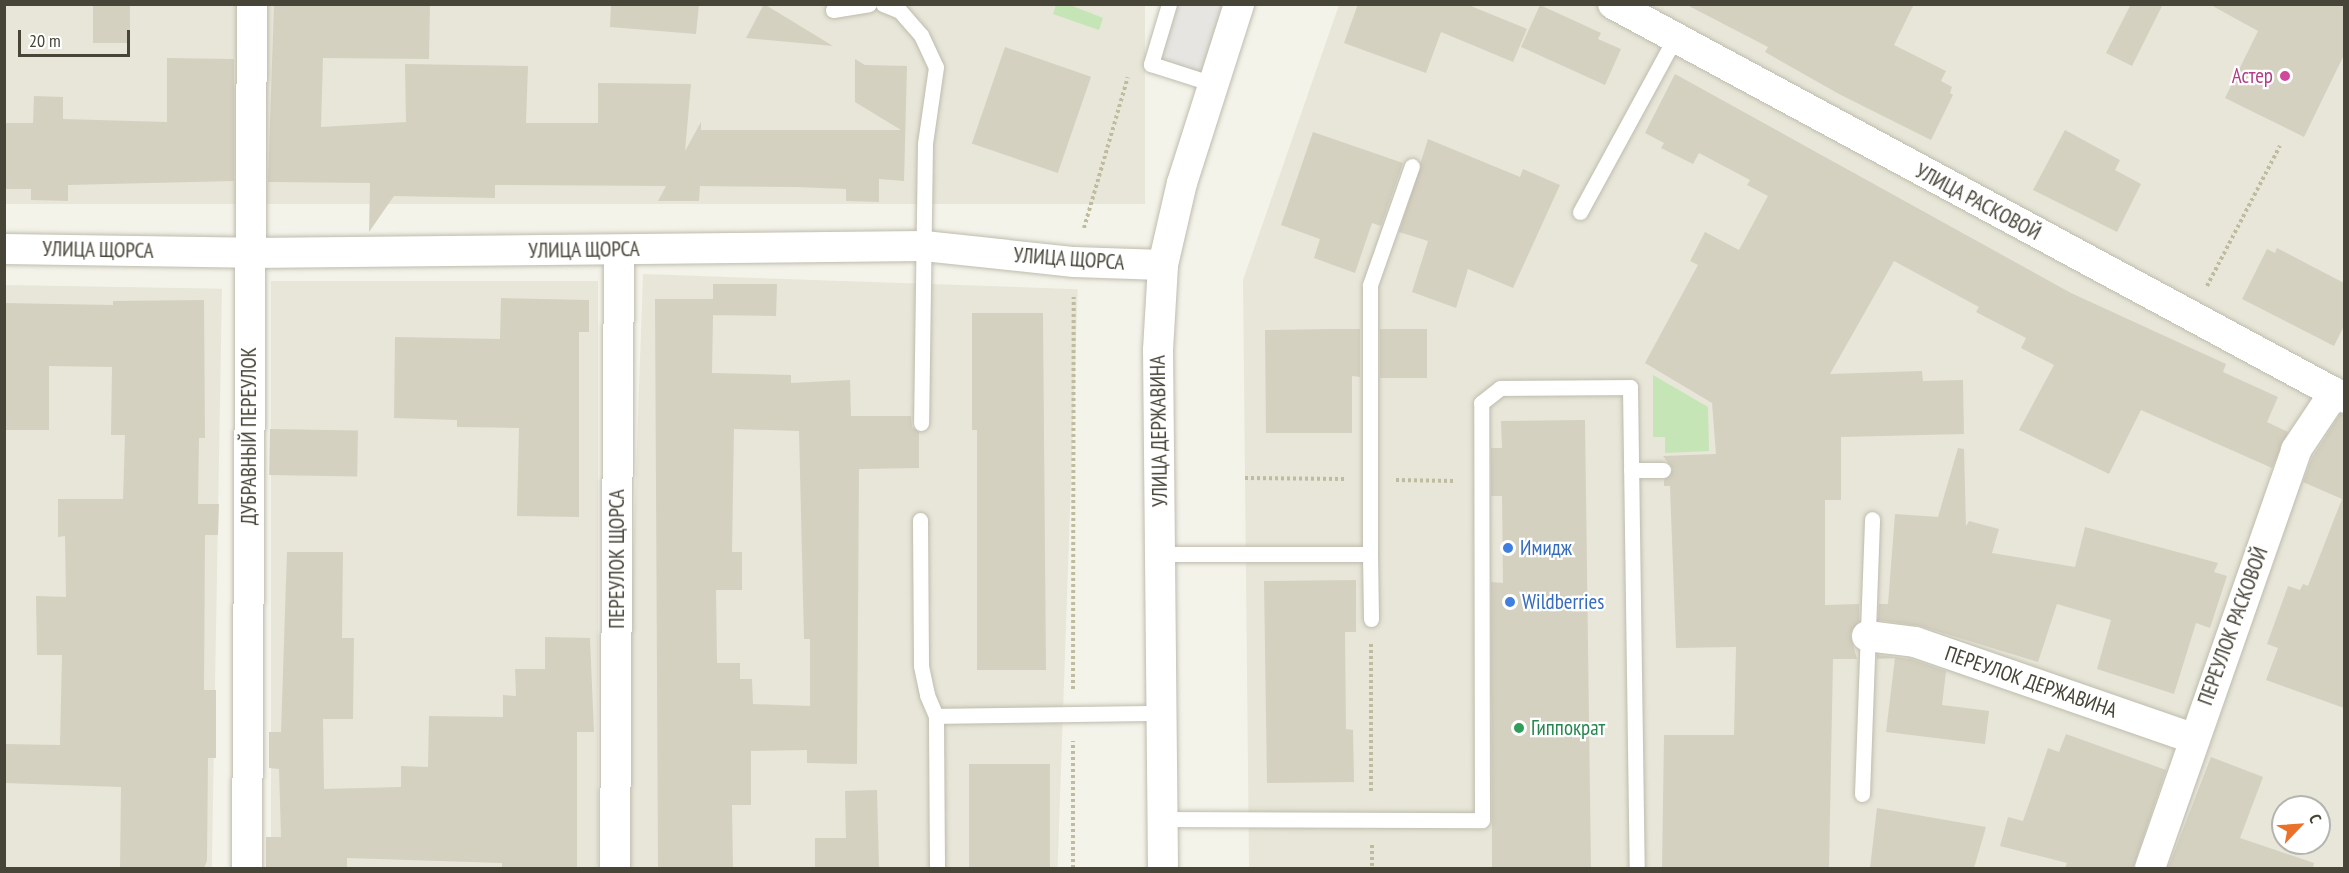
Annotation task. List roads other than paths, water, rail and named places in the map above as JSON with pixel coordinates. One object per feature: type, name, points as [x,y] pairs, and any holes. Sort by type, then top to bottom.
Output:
[{"type":"street","name":"ДУБРАВНЫЙ ПЕРЕУЛОК","points":[[247,868],[252,4]]},
{"type":"street","name":"УЛИЦА ДЕРЖАВИНА","points":[[1163,868],[1158,350],[1162,266],[1182,183],[1239,4]]},
{"type":"street","name":"УЛИЦА РАСКОВОЙ","points":[[1612,4],[2339,396]]},
{"type":"street","name":"УЛИЦА ЩОРСА","points":[[4,249],[250,254],[924,246],[1074,262],[1162,266]]},
{"type":"street","name":"ПЕРЕУЛОК ЩОРСА","points":[[615,868],[619,250]]},
{"type":"street","name":"ПЕРЕУЛОК РАСКОВОЙ","points":[[2150,868],[2193,738],[2296,450],[2339,396]]},
{"type":"street","name":"ПЕРЕУЛОК ДЕРЖАВИНА","points":[[1867,636],[1915,642],[2193,738]]},
{"type":"lane","points":[[833,10],[869,4]]},
{"type":"lane","points":[[883,4],[900,11],[921,35],[936,67],[925,143],[921,423]]},
{"type":"lane","points":[[1169,4],[1151,64],[1213,84]]},
{"type":"lane","points":[[1580,212],[1675,38]]},
{"type":"lane","points":[[1371,619],[1370,285],[1412,166]]},
{"type":"lane","points":[[1163,819],[1482,820],[1481,403],[1500,388],[1630,387],[1637,868]]},
{"type":"lane","points":[[1631,470],[1663,470]]},
{"type":"lane","points":[[1862,794],[1872,519]]},
{"type":"lane","points":[[920,520],[921,666],[927,695],[936,716],[937,868]]},
{"type":"lane","points":[[1160,554],[1370,554]]},
{"type":"lane","points":[[936,716],[1161,713]]},
{"type":"place","name":"Астер","points":[[2285,76]]},
{"type":"place","name":"Имидж","points":[[1508,548]]},
{"type":"place","name":"Wildberries","points":[[1510,602]]},
{"type":"place","name":"Гиппократ","points":[[1519,728]]}]
